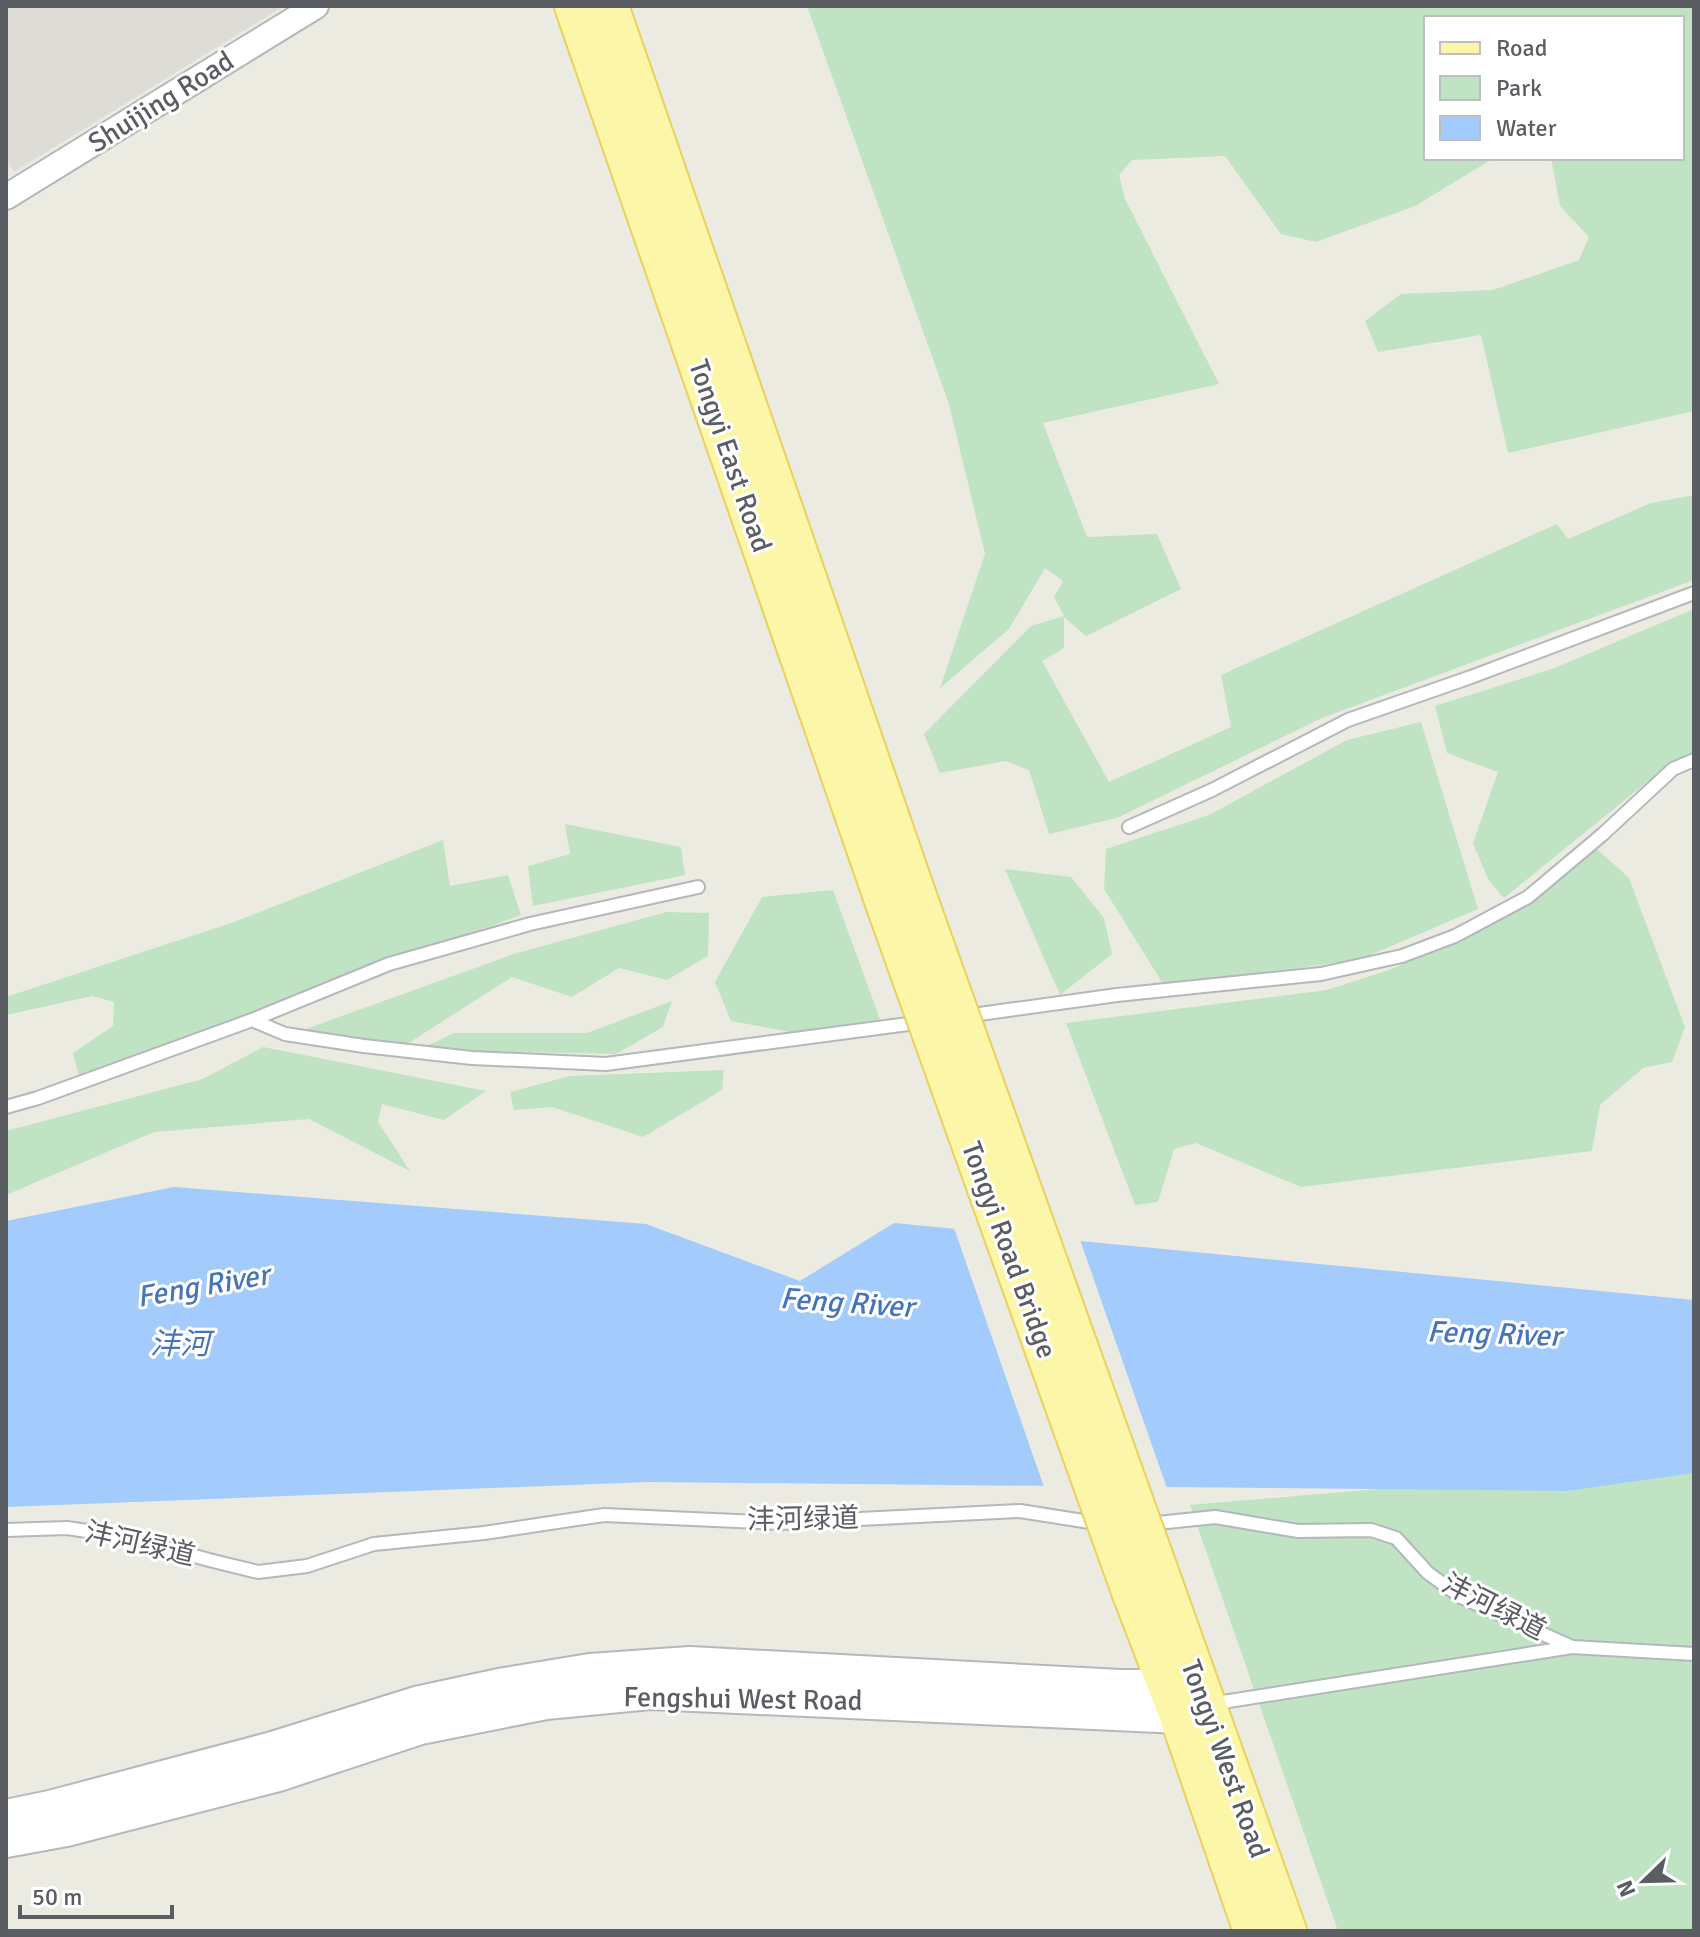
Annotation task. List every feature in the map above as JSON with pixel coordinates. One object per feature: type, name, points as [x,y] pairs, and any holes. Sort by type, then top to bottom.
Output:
[{"type":"main road","name":"Tongyi East Road","points":[[574,6],[903,904]]},
{"type":"main road","name":"Tongyi East Road","points":[[609,6],[903,904]]},
{"type":"main road","name":"Tongyi Road Bridge","points":[[903,904],[1148,1590]]},
{"type":"main road","name":"Tongyi West Road","points":[[1148,1590],[1287,1931]]},
{"type":"main road","name":"Tongyi West Road","points":[[1193,1703],[1253,1931]]},
{"type":"street","name":"Shuijing Road","points":[[6,197],[316,6]]},
{"type":"street","name":"Fengshui West Road","points":[[6,1817],[273,1749],[420,1703],[590,1671],[690,1664],[1120,1687],[1193,1703]]},
{"type":"street","name":"Fengshui West Road","points":[[6,1840],[66,1829],[278,1774],[420,1727],[546,1702],[650,1692],[1193,1703]]},
{"type":"lane","points":[[1129,827],[1212,790],[1348,720],[1694,593]]},
{"type":"lane","points":[[953,1018],[1117,995],[1321,974],[1402,956],[1455,936],[1528,897],[1603,834],[1673,769],[1694,760]]},
{"type":"lane","points":[[6,1107],[252,1020],[389,964],[530,924],[698,887]]},
{"type":"lane","points":[[252,1020],[285,1034],[364,1046],[472,1058],[606,1064],[938,1020]]},
{"type":"lane","name":"沣河绿道","points":[[6,1530],[67,1528],[127,1537],[258,1572],[307,1566],[374,1544],[484,1533],[604,1515],[780,1523],[1020,1511],[1122,1527],[1215,1517],[1298,1531],[1371,1530],[1396,1538],[1428,1573],[1461,1597],[1572,1647]]},
{"type":"lane","points":[[1193,1703],[1572,1647],[1694,1654]]},
{"type":"shaded area","points":[[6,6],[284,6],[14,172],[6,158]]},
{"type":"green space","points":[[807,6],[1694,6],[1694,411],[1508,453],[1481,335],[1378,352],[1365,321],[1401,294],[1493,290],[1579,260],[1589,237],[1560,206],[1551,160],[1684,160],[1684,16],[1424,16],[1424,160],[1491,160],[1415,206],[1316,242],[1281,234],[1225,156],[1132,160],[1119,175],[1125,199],[1219,384],[1043,423],[1087,537],[1157,534],[1181,589],[1086,636],[1064,617],[1064,648],[1042,661],[1109,782],[1231,727],[1221,675],[1557,524],[1568,539],[1651,503],[1694,495],[1694,580],[1322,718],[1117,818],[1049,834],[1029,770],[1006,761],[940,773],[924,734],[1031,626],[1064,616],[1054,597],[1063,581],[1045,568],[1009,629],[940,688],[985,554],[949,404]]},
{"type":"green space","points":[[1694,609],[1694,759],[1647,782],[1504,898],[1488,879],[1473,843],[1498,772],[1447,753],[1435,706],[1552,669]]},
{"type":"green space","points":[[1421,722],[1478,909],[1361,959],[1165,987],[1104,889],[1106,849],[1209,815],[1347,740]]},
{"type":"green space","points":[[565,824],[681,847],[685,875],[533,906],[528,866],[570,854]]},
{"type":"green space","points":[[443,840],[450,886],[508,875],[521,915],[79,1076],[73,1053],[113,1026],[114,1002],[92,996],[6,1015],[6,997],[237,921]]},
{"type":"green space","points":[[1597,849],[1629,878],[1685,1027],[1672,1062],[1643,1068],[1600,1105],[1592,1151],[1301,1187],[1196,1143],[1174,1149],[1158,1202],[1135,1205],[1066,1023],[1327,990],[1389,970],[1476,933]]},
{"type":"green space","points":[[1005,869],[1071,877],[1104,918],[1112,954],[1060,995]]},
{"type":"green space","points":[[833,890],[881,1022],[812,1036],[731,1021],[715,982],[762,897]]},
{"type":"green space","points":[[666,912],[709,913],[708,956],[667,980],[619,968],[572,997],[512,977],[407,1044],[303,1030],[514,954]]},
{"type":"green space","points":[[672,1001],[663,1027],[616,1054],[418,1050],[454,1033],[587,1033]]},
{"type":"green space","points":[[263,1047],[486,1091],[444,1120],[382,1104],[378,1122],[410,1171],[309,1119],[154,1132],[6,1195],[6,1131],[203,1079]]},
{"type":"green space","points":[[724,1070],[722,1090],[643,1137],[552,1107],[514,1110],[510,1092],[570,1076]]},
{"type":"green space","points":[[1694,1462],[1694,1931],[1338,1931],[1190,1505]]},
{"type":"water","name":"沣河","points":[[174,1187],[646,1224],[800,1281],[894,1223],[1694,1300],[1694,1473],[1566,1491],[648,1482],[6,1507],[6,1221]]},
{"type":"pier","points":[[953,1225],[1079,1237],[1168,1491],[1045,1490]]},
{"type":"water label","name":"Feng River","points":[[203,1286]]},
{"type":"water label","name":"Feng River","points":[[847,1303]]},
{"type":"water label","name":"Feng River","points":[[1494,1334]]}]
